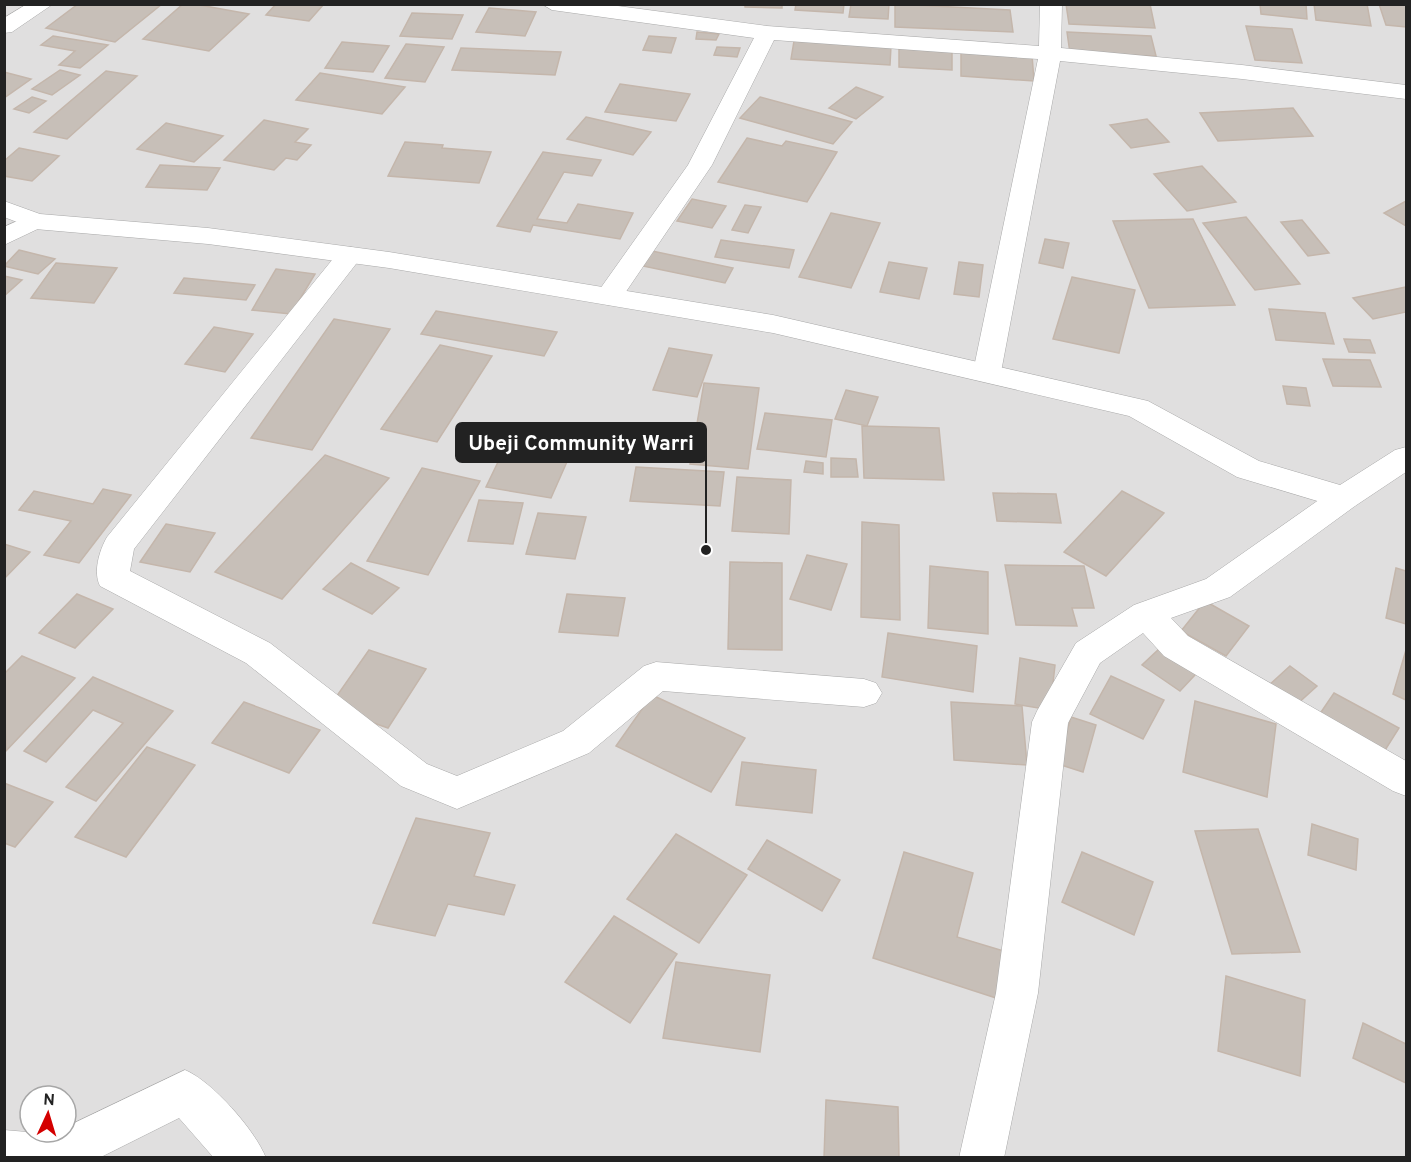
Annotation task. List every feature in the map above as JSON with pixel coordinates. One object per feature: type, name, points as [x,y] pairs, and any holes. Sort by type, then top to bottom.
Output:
[{"type":"street","points":[[4,27],[44,4]]},
{"type":"street","points":[[552,4],[766,33],[1050,53],[1083,59],[1243,72],[1407,92]]},
{"type":"street","points":[[987,372],[1050,53],[1052,4]]},
{"type":"street","points":[[609,296],[700,165],[766,33]]},
{"type":"street","points":[[4,208],[35,221],[208,236],[351,255],[773,324],[1138,408],[1248,469],[1344,498]]},
{"type":"street","points":[[4,237],[35,221]]},
{"type":"street","points":[[351,255],[118,546],[112,576],[258,653],[414,775],[457,793],[576,742],[656,676],[864,693]]},
{"type":"street","points":[[981,1158],[1017,993],[1050,722],[1088,653],[1146,614],[1218,588],[1344,498],[1407,458]]},
{"type":"street","points":[[1146,614],[1176,646],[1407,780]]},
{"type":"street","points":[[4,1152],[52,1157],[185,1092],[244,1158]]},
{"type":"shaded area","points":[[5,5],[1406,5],[1406,1157],[5,1158]]},
{"type":"building","points":[[78,4],[162,4],[115,42],[46,28]]},
{"type":"building","points":[[183,4],[249,14],[209,51],[143,39]]},
{"type":"building","points":[[276,4],[324,4],[309,21],[266,15]]},
{"type":"building","points":[[745,4],[782,4],[782,8],[745,7]]},
{"type":"building","points":[[796,4],[844,4],[843,13],[795,10]]},
{"type":"building","points":[[851,4],[889,4],[888,19],[849,17]]},
{"type":"building","points":[[895,4],[1010,10],[1013,32],[895,27]]},
{"type":"building","points":[[1066,4],[1150,4],[1155,28],[1069,24]]},
{"type":"building","points":[[1260,4],[1306,4],[1307,19],[1261,14]]},
{"type":"building","points":[[1314,4],[1367,4],[1371,26],[1316,20]]},
{"type":"building","points":[[1379,4],[1406,4],[1406,27],[1386,25]]},
{"type":"building","points":[[489,8],[536,12],[525,36],[476,32]]},
{"type":"building","points":[[412,13],[463,15],[452,39],[400,36]]},
{"type":"building","points":[[1246,26],[1292,29],[1302,63],[1255,60]]},
{"type":"building","points":[[697,32],[719,34],[716,40],[696,39]]},
{"type":"building","points":[[1067,32],[1151,36],[1156,56],[1070,53]]},
{"type":"building","points":[[53,36],[108,45],[80,68],[59,65],[75,51],[41,45]]},
{"type":"building","points":[[649,36],[676,38],[671,53],[643,50]]},
{"type":"building","points":[[794,41],[891,46],[890,65],[791,59]]},
{"type":"building","points":[[342,42],[389,46],[373,72],[325,68]]},
{"type":"building","points":[[406,44],[444,47],[425,82],[385,78]]},
{"type":"building","points":[[717,47],[740,48],[737,57],[714,55]]},
{"type":"building","points":[[899,47],[952,50],[952,70],[899,67]]},
{"type":"building","points":[[461,48],[561,52],[555,75],[452,70]]},
{"type":"building","points":[[961,51],[1032,55],[1034,81],[961,76]]},
{"type":"building","points":[[60,70],[80,75],[52,95],[32,89]]},
{"type":"building","points":[[106,71],[137,76],[67,139],[34,132]]},
{"type":"building","points":[[4,72],[31,79],[4,98]]},
{"type":"building","points":[[320,73],[405,87],[382,114],[296,100]]},
{"type":"building","points":[[620,84],[690,94],[676,121],[605,112]]},
{"type":"building","points":[[856,87],[883,97],[856,119],[829,108]]},
{"type":"building","points":[[32,97],[46,101],[29,113],[14,109]]},
{"type":"building","points":[[760,97],[852,122],[833,144],[740,118]]},
{"type":"building","points":[[1293,108],[1313,136],[1218,141],[1200,113]]},
{"type":"building","points":[[586,117],[651,132],[633,155],[567,139]]},
{"type":"building","points":[[1147,119],[1169,142],[1131,148],[1110,125]]},
{"type":"building","points":[[264,120],[308,129],[295,142],[311,145],[297,160],[286,158],[274,170],[224,160]]},
{"type":"building","points":[[166,123],[223,136],[194,162],[137,149]]},
{"type":"building","points":[[747,138],[782,146],[786,141],[837,152],[807,202],[718,182]]},
{"type":"building","points":[[405,142],[491,152],[479,183],[388,176]]},
{"type":"building","points":[[19,148],[59,156],[32,181],[4,176],[4,161]]},
{"type":"building","points":[[543,152],[601,160],[592,176],[564,172],[537,219],[567,223],[578,204],[633,213],[620,239],[533,225],[530,232],[497,226]]},
{"type":"building","points":[[160,165],[220,168],[207,190],[146,187]]},
{"type":"building","points":[[1202,166],[1236,202],[1187,211],[1154,174]]},
{"type":"building","points":[[692,199],[726,206],[712,228],[677,221]]},
{"type":"building","points":[[1406,201],[1406,226],[1384,213]]},
{"type":"building","points":[[745,205],[761,207],[748,233],[732,230]]},
{"type":"building","points":[[831,213],[880,223],[851,288],[799,277]]},
{"type":"building","points":[[1246,217],[1300,284],[1255,290],[1203,223]]},
{"type":"building","points":[[1193,219],[1235,305],[1149,308],[1113,221]]},
{"type":"building","points":[[1302,220],[1329,253],[1308,256],[1281,222]]},
{"type":"building","points":[[1045,239],[1069,243],[1063,268],[1039,263]]},
{"type":"building","points":[[721,240],[794,250],[789,268],[715,257]]},
{"type":"building","points":[[19,250],[55,259],[38,274],[4,266]]},
{"type":"building","points":[[652,251],[733,268],[725,283],[643,266]]},
{"type":"building","points":[[889,262],[927,268],[919,299],[880,292]]},
{"type":"building","points":[[959,262],[983,265],[979,297],[954,294]]},
{"type":"building","points":[[56,263],[117,268],[94,303],[31,298]]},
{"type":"building","points":[[276,269],[315,274],[291,314],[252,310]]},
{"type":"building","points":[[4,276],[22,280],[4,296]]},
{"type":"building","points":[[1072,277],[1135,290],[1119,353],[1053,339]]},
{"type":"building","points":[[184,278],[255,285],[246,300],[174,293]]},
{"type":"building","points":[[1406,287],[1406,312],[1373,319],[1353,298]]},
{"type":"building","points":[[1269,309],[1325,313],[1334,344],[1276,340]]},
{"type":"building","points":[[436,311],[557,332],[544,356],[421,334]]},
{"type":"building","points":[[334,319],[390,329],[312,450],[251,438]]},
{"type":"building","points":[[214,327],[253,334],[225,372],[185,364]]},
{"type":"building","points":[[1344,339],[1370,340],[1375,353],[1349,352]]},
{"type":"building","points":[[440,345],[492,356],[437,442],[381,429]]},
{"type":"building","points":[[669,348],[712,355],[697,397],[653,390]]},
{"type":"building","points":[[1323,359],[1370,360],[1381,387],[1333,386]]},
{"type":"building","points":[[704,383],[759,388],[748,469],[690,464]]},
{"type":"building","points":[[1283,386],[1306,388],[1310,406],[1287,404]]},
{"type":"building","points":[[846,390],[878,397],[867,426],[835,419]]},
{"type":"building","points":[[765,413],[832,420],[826,457],[757,449]]},
{"type":"building","points":[[862,426],[939,428],[944,480],[864,478]]},
{"type":"building","points":[[514,429],[577,439],[551,498],[486,487]]},
{"type":"building","points":[[325,455],[389,478],[282,599],[215,572]]},
{"type":"building","points":[[831,458],[856,459],[858,477],[831,477]]},
{"type":"building","points":[[806,461],[823,463],[823,474],[804,472]]},
{"type":"building","points":[[636,467],[724,472],[720,506],[630,501]]},
{"type":"building","points":[[422,468],[480,481],[428,575],[367,561]]},
{"type":"building","points":[[737,477],[791,480],[789,534],[732,531]]},
{"type":"building","points":[[103,489],[131,495],[79,563],[44,555],[71,521],[19,510],[34,491],[93,504]]},
{"type":"building","points":[[1122,491],[1164,513],[1106,576],[1064,552]]},
{"type":"building","points":[[993,493],[1056,494],[1061,523],[997,521]]},
{"type":"building","points":[[479,500],[523,503],[513,544],[468,541]]},
{"type":"building","points":[[538,513],[586,517],[575,559],[526,554]]},
{"type":"building","points":[[862,522],[899,525],[900,620],[861,617]]},
{"type":"building","points":[[166,524],[215,533],[190,572],[140,562]]},
{"type":"building","points":[[4,544],[30,552],[4,579]]},
{"type":"building","points":[[807,555],[847,564],[831,610],[790,599]]},
{"type":"building","points":[[730,562],[782,563],[782,650],[728,649]]},
{"type":"building","points":[[351,563],[399,588],[372,614],[323,589]]},
{"type":"building","points":[[1005,565],[1084,566],[1094,608],[1072,608],[1077,626],[1016,625]]},
{"type":"building","points":[[930,566],[988,572],[988,634],[928,628]]},
{"type":"building","points":[[1396,568],[1406,571],[1406,624],[1386,618]]},
{"type":"building","points":[[77,594],[113,609],[75,648],[39,633]]},
{"type":"building","points":[[567,594],[625,598],[618,636],[559,632]]},
{"type":"building","points":[[1205,601],[1249,626],[1226,656],[1181,631]]},
{"type":"building","points":[[888,633],[977,646],[973,692],[882,677]]},
{"type":"building","points":[[1159,649],[1196,674],[1180,691],[1142,665]]},
{"type":"building","points":[[369,650],[426,669],[388,728],[329,707]]},
{"type":"building","points":[[1406,650],[1406,700],[1393,694]]},
{"type":"building","points":[[22,656],[75,678],[6,751],[4,674]]},
{"type":"building","points":[[1020,658],[1055,665],[1050,710],[1015,704]]},
{"type":"building","points":[[1290,666],[1317,686],[1295,706],[1268,686]]},
{"type":"building","points":[[1111,676],[1164,700],[1143,739],[1090,714]]},
{"type":"building","points":[[93,677],[173,711],[96,801],[66,787],[123,723],[93,710],[46,762],[24,751]]},
{"type":"building","points":[[1334,693],[1399,728],[1382,755],[1317,718]]},
{"type":"building","points":[[652,695],[745,738],[711,792],[616,746]]},
{"type":"building","points":[[1195,701],[1276,724],[1267,797],[1183,772]]},
{"type":"building","points":[[244,702],[320,730],[289,773],[212,743]]},
{"type":"building","points":[[951,702],[1022,706],[1027,765],[954,760]]},
{"type":"building","points":[[1071,717],[1096,725],[1083,772],[1058,764]]},
{"type":"building","points":[[147,747],[195,765],[126,857],[75,837]]},
{"type":"building","points":[[742,762],[816,770],[812,813],[736,805]]},
{"type":"building","points":[[4,783],[53,802],[15,847],[4,843]]},
{"type":"building","points":[[416,818],[490,833],[474,876],[515,885],[504,915],[448,904],[435,936],[373,923]]},
{"type":"building","points":[[1312,824],[1358,839],[1356,870],[1308,855]]},
{"type":"building","points":[[1258,829],[1300,952],[1232,954],[1195,831]]},
{"type":"building","points":[[676,834],[747,875],[699,943],[627,899]]},
{"type":"building","points":[[767,840],[840,880],[822,911],[748,869]]},
{"type":"building","points":[[904,852],[973,873],[957,937],[1007,952],[996,998],[873,958]]},
{"type":"building","points":[[1082,852],[1153,882],[1134,935],[1062,902]]},
{"type":"building","points":[[614,916],[677,954],[630,1023],[565,982]]},
{"type":"building","points":[[676,962],[770,975],[760,1052],[663,1038]]},
{"type":"building","points":[[1226,976],[1305,1000],[1300,1076],[1218,1051]]},
{"type":"building","points":[[1363,1023],[1406,1044],[1406,1083],[1353,1058]]},
{"type":"building","points":[[826,1100],[898,1107],[899,1158],[824,1158]]},
{"type":"place","name":"Ubeji Community Warri","points":[[706,550]]}]
